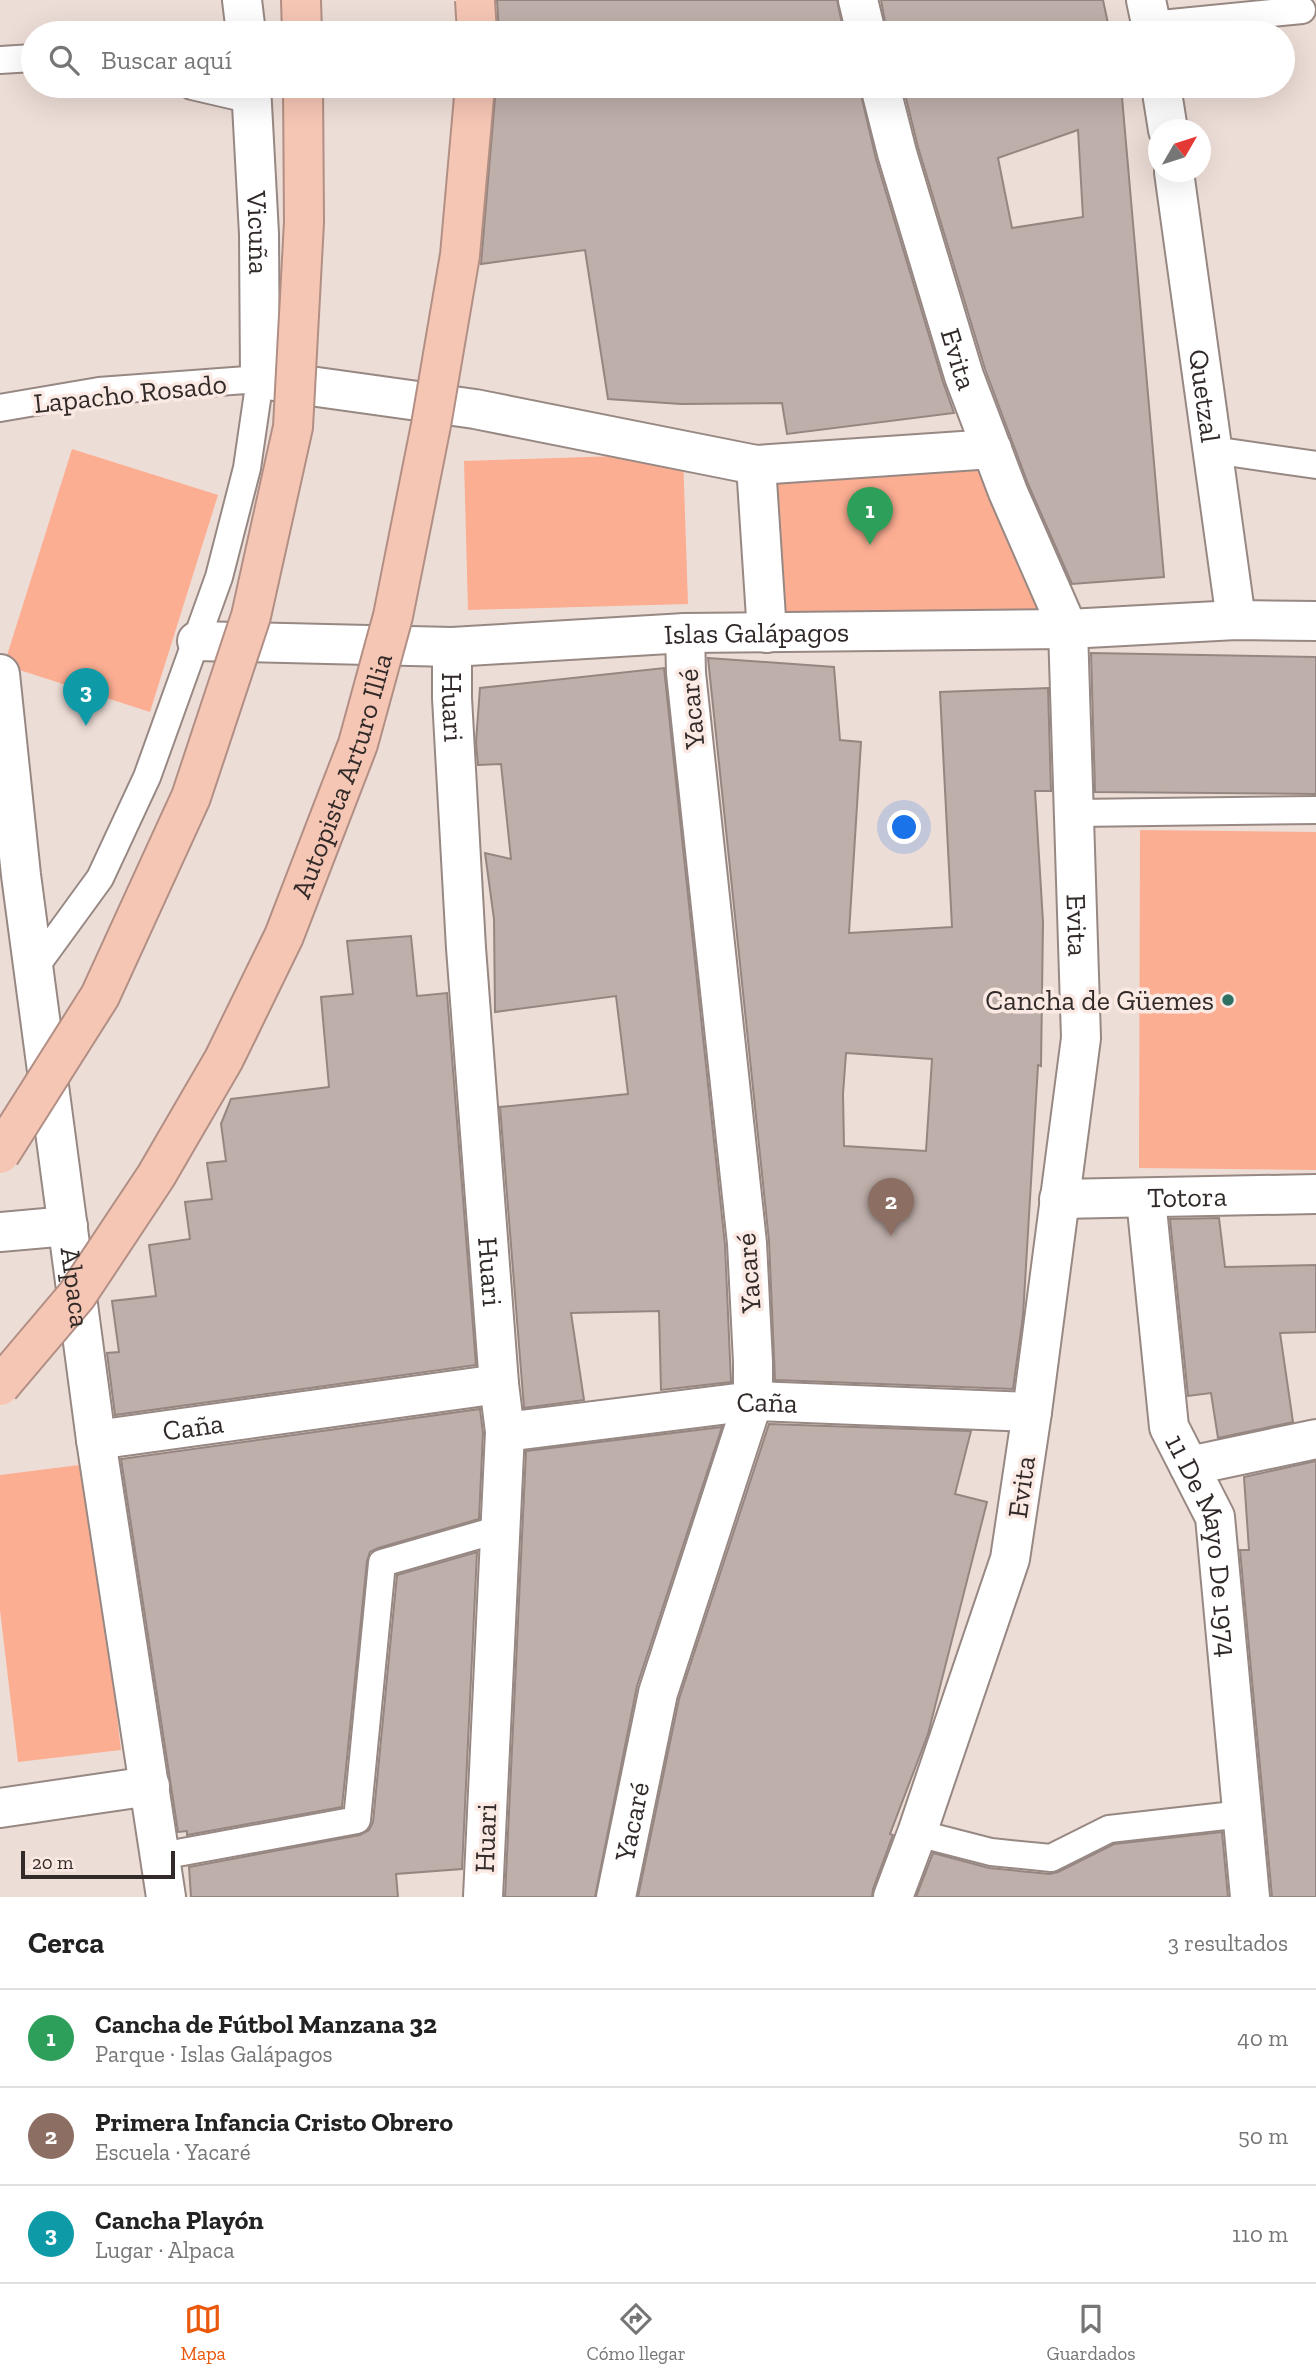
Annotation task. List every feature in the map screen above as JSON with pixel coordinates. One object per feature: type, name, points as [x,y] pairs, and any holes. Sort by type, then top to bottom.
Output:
[{"type":"highway","points":[[301,0],[302,21]]},
{"type":"highway","points":[[475,0],[476,21]]},
{"type":"highway","points":[[0,1154],[100,996],[191,797],[251,616],[293,427],[304,222],[303,98]]},
{"type":"highway","name":"Autopista Arturo Illia","points":[[0,1386],[77,1295],[156,1176],[224,1059],[284,936],[358,744],[393,616],[431,425],[460,255],[474,98]]},
{"type":"street","points":[[242,0],[245,21]]},
{"type":"street","points":[[858,0],[863,21]]},
{"type":"street","name":"Vicuña","points":[[251,98],[259,234],[260,379]]},
{"type":"street","name":"Evita","points":[[883,98],[964,376],[1008,492],[1068,629],[1081,1038],[1010,1559],[893,1897]]},
{"type":"street","points":[[1163,98],[1166,119]]},
{"type":"street","name":"Quetzal","points":[[1175,182],[1236,620]]},
{"type":"street","points":[[260,379],[475,409],[757,465],[992,449]]},
{"type":"street","points":[[757,465],[768,633]]},
{"type":"street","name":"Islas Galápagos","points":[[197,641],[452,647],[685,633],[1068,629],[1236,620],[1316,621]]},
{"type":"street","name":"Yacaré","points":[[616,1897],[658,1693],[753,1401],[747,1243],[686,673],[685,633]]},
{"type":"street","name":"Huari","points":[[452,647],[452,698],[466,948],[499,1384],[505,1432],[483,1897]]},
{"type":"street","name":"Alpaca","points":[[0,674],[33,970],[96,1440],[166,1897]]},
{"type":"street","name":"Totora","points":[[1059,1199],[1316,1194]]},
{"type":"street","name":"11 De Mayo De 1974","points":[[1146,1199],[1170,1427],[1215,1517],[1250,1897]]},
{"type":"street","points":[[0,1232],[68,1226]]},
{"type":"street","name":"Caña","points":[[96,1440],[499,1384]]},
{"type":"street","name":"Caña","points":[[505,1432],[753,1401],[1032,1412]]},
{"type":"street","points":[[1189,1466],[1316,1439]]},
{"type":"street","points":[[0,1808],[150,1786]]},
{"type":"lane","points":[[1150,19],[1302,10]]},
{"type":"lane","points":[[0,60],[21,59]]},
{"type":"lane","points":[[33,970],[100,878],[147,777],[219,578],[247,468],[260,379]]},
{"type":"lane","name":"Lapacho Rosado","points":[[0,408],[99,391],[260,379]]},
{"type":"lane","points":[[1213,450],[1316,465]]},
{"type":"lane","points":[[1074,813],[1316,810]]},
{"type":"lane","points":[[161,1856],[357,1820],[382,1563],[500,1528]]},
{"type":"lane","points":[[917,1833],[991,1852],[1051,1858],[1109,1829],[1243,1814]]},
{"type":"shaded area","points":[[72,449],[218,495],[150,712],[4,665]]},
{"type":"shaded area","points":[[683,454],[688,604],[468,610],[464,461]]},
{"type":"shaded area","points":[[985,459],[1051,623],[777,619],[766,473]]},
{"type":"shaded area","name":"Cancha de Güemes","points":[[1140,830],[1316,832],[1316,1170],[1139,1168]]},
{"type":"shaded area","points":[[87,1464],[121,1750],[18,1762],[0,1610],[0,1475]]},
{"type":"building","points":[[497,0],[837,0],[841,21],[498,21]]},
{"type":"building","points":[[881,0],[1103,0],[1107,21],[885,21]]},
{"type":"building","points":[[495,98],[862,98],[876,159],[954,413],[787,434],[782,403],[681,404],[608,399],[585,250],[481,264]]},
{"type":"building","points":[[906,98],[1122,98],[1164,577],[1072,584],[1028,484],[985,369],[918,147]],"holes":[[[1078,130],[1083,217],[1012,228],[998,158]]]},
{"type":"building","points":[[1091,653],[1316,657],[1316,794],[1095,792]]},
{"type":"building","points":[[708,658],[834,667],[840,740],[861,742],[849,933],[952,927],[940,692],[1048,688],[1051,791],[1035,791],[1043,922],[1041,1066],[1038,1065],[1023,1316],[1013,1389],[775,1380],[769,1241]],"holes":[[[846,1053],[932,1059],[926,1151],[844,1146],[843,1094]]]},
{"type":"building","points":[[664,668],[725,1245],[731,1382],[661,1390],[659,1311],[571,1313],[584,1400],[524,1408],[500,1107],[628,1094],[616,996],[495,1012],[494,919],[485,853],[511,859],[501,764],[478,765],[476,742],[480,688]]},
{"type":"building","points":[[411,936],[417,996],[447,993],[476,1365],[115,1415],[107,1353],[119,1352],[112,1301],[156,1296],[149,1245],[190,1239],[185,1202],[212,1199],[207,1163],[226,1161],[221,1124],[231,1099],[329,1087],[321,997],[353,994],[347,941]]},
{"type":"building","points":[[1219,1218],[1225,1267],[1316,1265],[1316,1332],[1280,1333],[1293,1422],[1218,1438],[1211,1393],[1188,1396],[1170,1219]]},
{"type":"building","points":[[480,1409],[483,1433],[479,1519],[370,1552],[342,1807],[187,1835],[187,1831],[178,1832],[121,1459]]},
{"type":"building","points":[[769,1424],[971,1431],[955,1494],[987,1502],[928,1734],[890,1834],[893,1835],[872,1897],[638,1897],[679,1699]]},
{"type":"building","points":[[722,1427],[637,1686],[595,1897],[505,1897],[526,1451]]},
{"type":"building","points":[[1316,1461],[1316,1897],[1272,1897],[1240,1550],[1249,1550],[1244,1477]]},
{"type":"building","points":[[477,1552],[462,1869],[396,1874],[398,1897],[191,1897],[189,1867],[360,1835],[369,1830],[373,1822],[397,1575]]},
{"type":"building","points":[[1222,1832],[1228,1897],[916,1897],[933,1853],[989,1868],[1050,1874],[1114,1844]]},
{"type":"place","name":"Cancha de Fútbol Manzana 32","points":[[870,545]]},
{"type":"place","name":"Cancha Playón","points":[[86,726]]},
{"type":"place","name":"Cancha de Güemes","points":[[1228,1000]]},
{"type":"place","name":"Primera Infancia Cristo Obrero","points":[[891,1236]]}]
